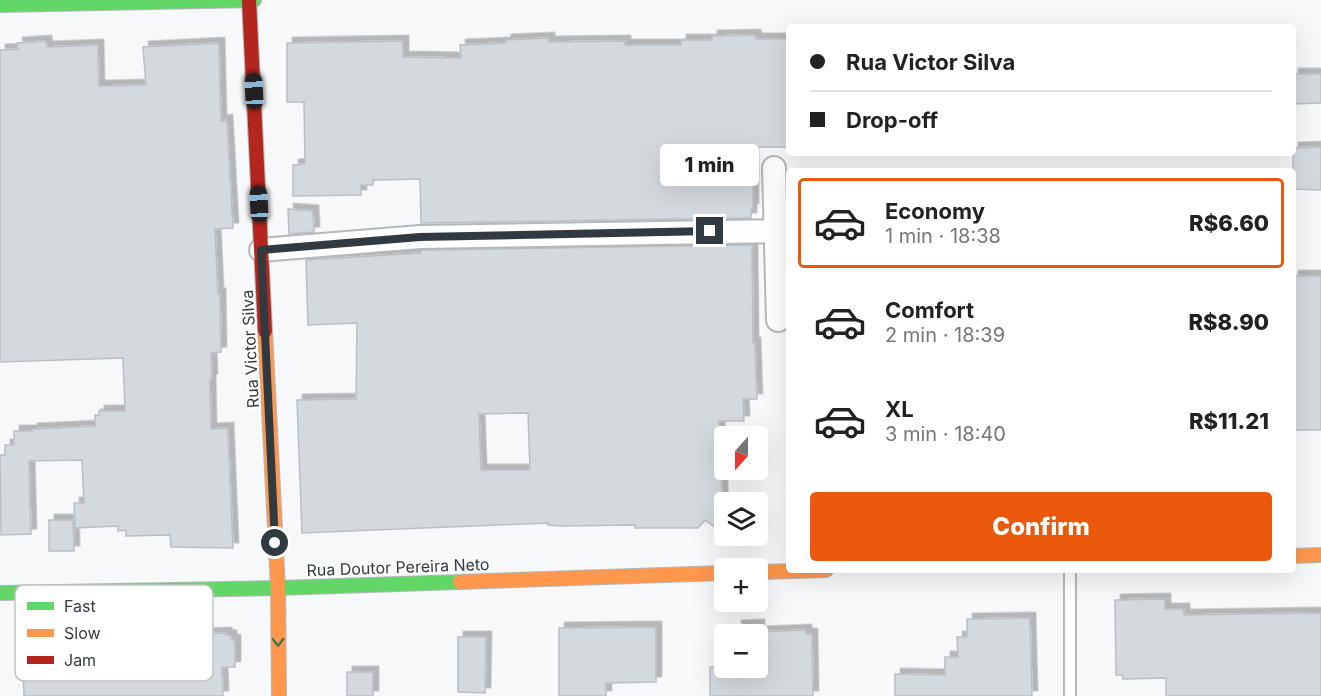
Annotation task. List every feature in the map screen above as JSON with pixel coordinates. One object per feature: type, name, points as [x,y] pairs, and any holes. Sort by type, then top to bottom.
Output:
[{"type":"street","points":[[0,5],[252,0]]},
{"type":"street","name":"Rua Victor Silva","points":[[252,0],[261,250],[278,588],[279,696]]},
{"type":"street","points":[[774,168],[778,320]]},
{"type":"street","points":[[261,250],[420,237],[775,231]]},
{"type":"street","points":[[1296,556],[1321,555]]},
{"type":"street","points":[[768,572],[786,571]]},
{"type":"street","name":"Rua Doutor Pereira Neto","points":[[213,589],[714,573]]},
{"type":"street","name":"Rua Doutor Pereira Neto","points":[[0,593],[15,593]]},
{"type":"lane","points":[[1070,573],[1071,696]]},
{"type":"building","points":[[755,35],[756,39],[786,39],[786,147],[753,147],[751,218],[421,223],[420,179],[373,180],[373,185],[361,185],[361,195],[293,196],[293,165],[305,164],[304,102],[287,102],[287,43],[403,41],[403,57],[461,58],[460,45],[505,43],[506,40],[549,38],[549,42],[625,41],[625,45],[681,45],[681,40],[712,40],[712,36]]},
{"type":"building","points":[[46,41],[47,47],[98,45],[99,86],[146,85],[143,47],[219,43],[221,121],[227,120],[233,228],[215,229],[218,294],[220,294],[221,352],[211,353],[211,429],[228,428],[233,548],[171,547],[170,535],[126,536],[126,530],[118,531],[118,526],[75,528],[74,503],[84,503],[82,460],[29,461],[31,534],[1,535],[0,455],[5,455],[5,445],[14,445],[14,431],[95,426],[95,415],[99,415],[99,411],[125,411],[123,358],[0,362],[0,50],[18,49],[17,43]]},
{"type":"building","points":[[1296,74],[1321,74],[1321,103],[1296,104]]},
{"type":"building","points":[[1321,147],[1321,190],[1296,189],[1296,168],[1293,168],[1293,156],[1296,156],[1296,148]]},
{"type":"building","points":[[288,209],[313,211],[314,232],[289,234]]},
{"type":"building","points":[[752,245],[753,343],[755,343],[757,399],[743,399],[744,421],[719,421],[719,426],[714,426],[714,480],[722,480],[722,492],[714,492],[714,527],[705,520],[698,528],[635,528],[635,525],[561,526],[548,525],[548,523],[302,533],[297,400],[356,399],[357,323],[308,325],[306,260],[421,253],[421,250]],"holes":[[[528,413],[530,470],[481,470],[479,414]]]},
{"type":"building","points":[[1296,276],[1321,276],[1321,430],[1296,430]]},
{"type":"building","points":[[49,520],[73,520],[74,551],[49,551]]},
{"type":"building","points":[[1165,599],[1165,609],[1184,609],[1184,615],[1321,613],[1321,696],[1166,696],[1166,678],[1123,679],[1122,675],[1116,675],[1115,600]]},
{"type":"building","points":[[1030,618],[1032,696],[895,696],[895,674],[945,675],[945,657],[958,657],[957,637],[967,637],[967,619]]},
{"type":"building","points":[[656,627],[656,682],[606,683],[606,696],[559,696],[559,628]]},
{"type":"building","points":[[806,630],[806,634],[812,634],[813,696],[710,696],[710,667],[714,667],[714,678],[768,678],[768,632]]},
{"type":"building","points":[[213,633],[226,633],[231,636],[231,640],[235,640],[235,667],[222,667],[223,696],[24,696],[23,681],[213,681]]},
{"type":"building","points":[[458,637],[486,637],[485,693],[458,692]]},
{"type":"building","points":[[347,672],[373,672],[373,696],[347,696]]},
{"type":"traffic: fast","points":[[0,5],[254,0]]},
{"type":"traffic: fast","points":[[213,589],[460,582]]},
{"type":"traffic: fast","points":[[0,593],[15,593]]},
{"type":"traffic: slow","points":[[265,331],[278,588],[279,696]]},
{"type":"traffic: slow","points":[[1296,556],[1321,555]]},
{"type":"traffic: slow","points":[[768,572],[786,571]]},
{"type":"traffic: slow","points":[[460,582],[714,573]]},
{"type":"traffic: jam","points":[[249,0],[265,331]]},
{"type":"route","points":[[275,543],[261,250],[420,237],[710,231]]}]
